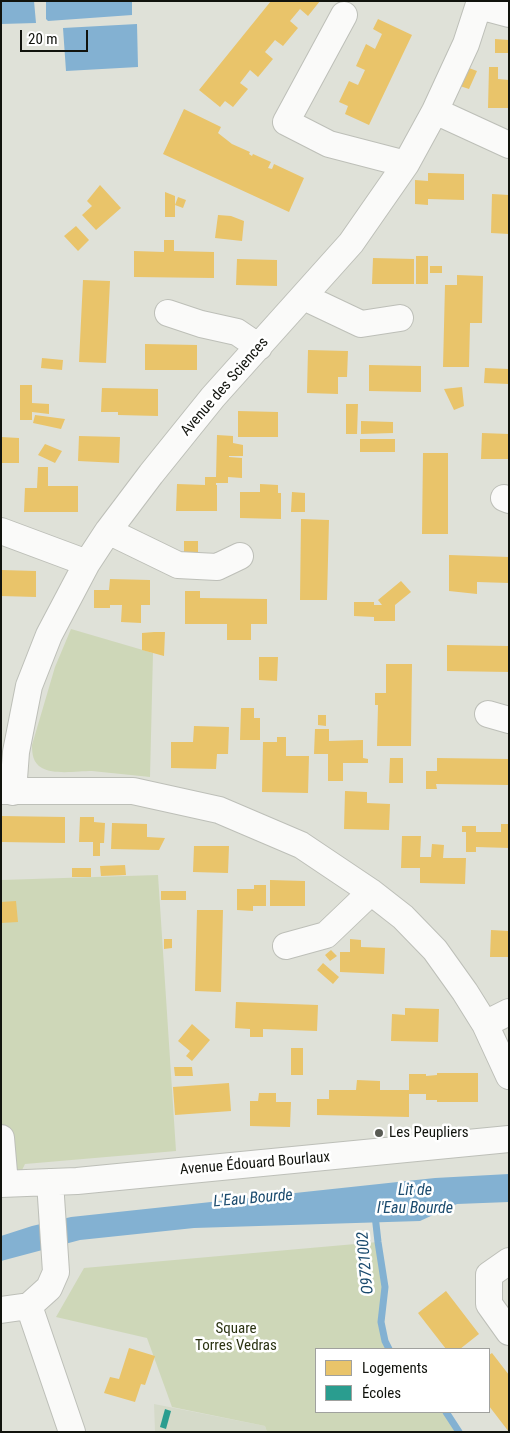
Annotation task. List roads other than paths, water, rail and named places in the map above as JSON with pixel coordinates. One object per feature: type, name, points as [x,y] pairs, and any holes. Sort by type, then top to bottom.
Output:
[{"type":"street","points":[[479,3],[509,14]]},
{"type":"street","name":"Avenue des Sciences","points":[[7,791],[29,686],[49,635],[87,563],[108,531],[151,474],[213,397],[351,243],[406,164],[435,111],[466,44],[479,3]]},
{"type":"street","points":[[344,15],[286,122],[329,144],[406,164]]},
{"type":"street","points":[[435,111],[509,144]]},
{"type":"street","points":[[304,297],[361,324],[400,318]]},
{"type":"street","points":[[168,313],[201,324],[238,332],[259,347]]},
{"type":"street","points":[[1,531],[87,563]]},
{"type":"street","points":[[108,531],[178,565],[218,567],[240,556]]},
{"type":"street","points":[[7,791],[133,791],[219,810],[301,845],[372,892],[403,917],[435,950],[485,1024],[509,1076]]},
{"type":"street","points":[[286,946],[326,935],[372,892]]},
{"type":"street","points":[[485,1024],[509,1012]]},
{"type":"street","points":[[1,1138],[3,1184]]},
{"type":"street","name":"Avenue Édouard Bourlaux","points":[[3,1184],[50,1182],[509,1139]]},
{"type":"street","points":[[1,1310],[30,1306],[49,1288],[56,1272],[50,1182]]},
{"type":"street","points":[[509,1261],[489,1276],[489,1304],[509,1332]]},
{"type":"street","points":[[30,1306],[72,1432]]},
{"type":"water","points":[[1,1],[34,1],[36,23],[1,24]]},
{"type":"water","points":[[46,1],[132,1],[132,15],[48,21],[46,19]]},
{"type":"water","points":[[137,24],[138,67],[66,71],[63,28]]},
{"type":"water","name":"Lit de l'Eau Bourde","points":[[509,1174],[509,1202],[457,1204],[420,1221],[194,1228],[80,1240],[1,1261],[1,1236],[32,1226],[71,1217],[435,1178]]},
{"type":"waterway","name":"O9721002","points":[[375,1215],[385,1287],[381,1322],[388,1348]]},
{"type":"waterway","name":"O9721002","points":[[447,1413],[459,1432]]},
{"type":"place","name":"Les Peupliers","points":[[379,1133]]},
{"type":"water label","name":"L'Eau Bourde","points":[[253,1199]]},
{"type":"park label","name":"Square Torres Vedras","points":[[236,1338]]}]
